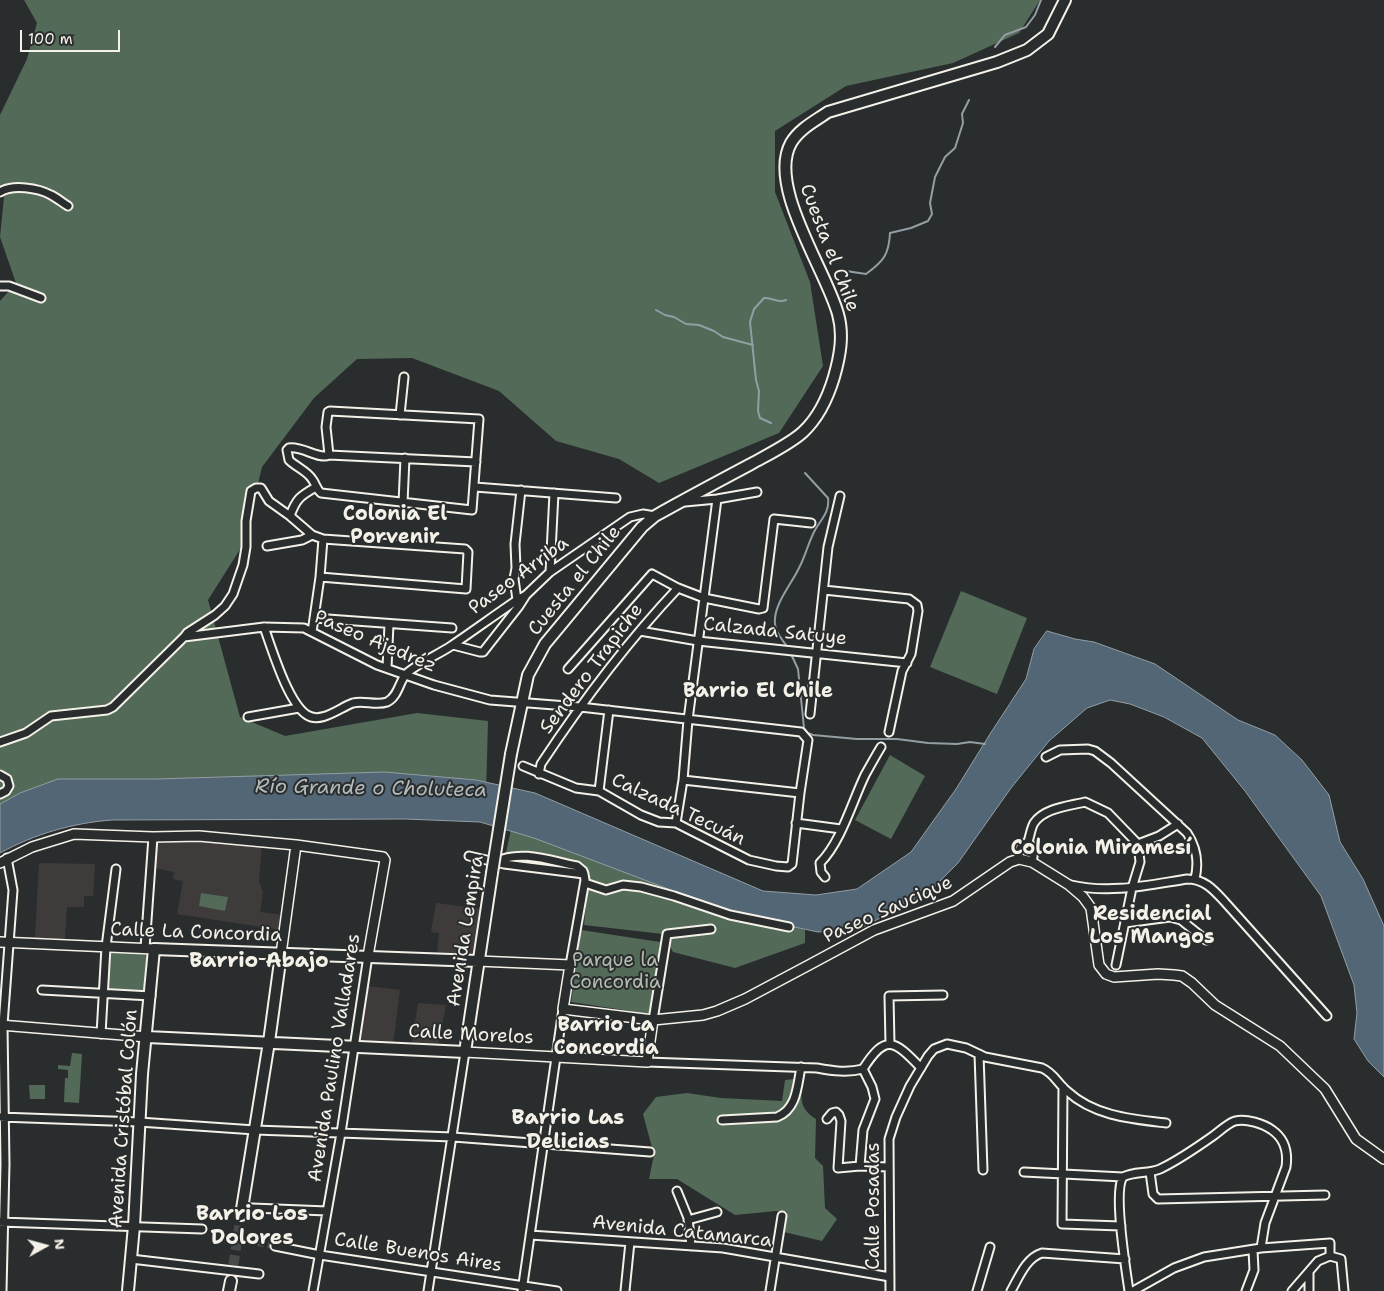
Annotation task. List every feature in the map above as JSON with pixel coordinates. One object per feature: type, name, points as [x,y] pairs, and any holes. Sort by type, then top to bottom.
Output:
[{"type":"main road","name":"Cuesta el Chile","points":[[511,754],[528,675],[545,644],[642,527],[655,516],[763,457],[802,433],[820,411],[831,387],[842,340],[838,314],[791,202],[785,180],[785,161],[791,143],[805,127],[828,112],[973,70],[1027,50],[1048,34],[1065,0]]},
{"type":"main road","name":"Avenida Lempira","points":[[465,1052],[511,754]]},
{"type":"main road","name":"Calle La Concordia","points":[[150,949],[478,961]]},
{"type":"main road","name":"Avenida Cristóbal Colón","points":[[128,1291],[134,1226],[142,1074],[151,996],[150,949]]},
{"type":"main road","points":[[241,1215],[281,954]]},
{"type":"main road","name":"Calle Morelos","points":[[147,1037],[465,1052]]},
{"type":"street","points":[[0,192],[5,189],[26,188],[51,194],[68,206]]},
{"type":"street","points":[[0,286],[9,286],[41,298]]},
{"type":"street","points":[[400,414],[404,377]]},
{"type":"street","points":[[329,454],[326,427],[328,412],[330,411],[479,419],[475,487],[472,510],[321,493],[316,487],[314,480],[289,460],[287,450],[294,447],[300,448],[321,456],[329,454],[476,462]]},
{"type":"street","points":[[403,503],[405,458]]},
{"type":"street","points":[[290,516],[294,502],[316,487]]},
{"type":"street","points":[[475,487],[616,498]]},
{"type":"street","points":[[0,742],[26,733],[51,716],[107,710],[114,707],[187,633],[215,615],[225,606],[233,594],[243,565],[246,547],[247,513],[251,491],[256,488],[261,488],[269,501],[312,535],[323,539],[465,549],[468,552],[465,590],[320,577]]},
{"type":"street","points":[[517,600],[514,579],[516,568],[515,544],[521,490]]},
{"type":"street","points":[[680,502],[717,499],[757,492]]},
{"type":"street","points":[[550,572],[554,493]]},
{"type":"street","points":[[810,714],[828,548],[840,496]]},
{"type":"street","points":[[676,823],[717,499]]},
{"type":"street","name":"Paseo Arriba","points":[[406,675],[526,595],[550,572],[630,517],[643,514],[655,516]]},
{"type":"street","points":[[568,670],[652,574],[678,588],[704,598],[759,609],[763,608],[774,519],[811,523]]},
{"type":"street","points":[[267,546],[302,540],[312,535]]},
{"type":"street","points":[[312,632],[323,539]]},
{"type":"street","name":"Sendero Trapiche","points":[[539,774],[541,764],[580,707],[640,631],[678,588]]},
{"type":"street","points":[[824,590],[909,599],[917,605],[918,611],[914,637],[907,663],[902,671],[889,732]]},
{"type":"street","points":[[453,645],[483,652],[520,606],[526,595]]},
{"type":"street","points":[[314,618],[452,628]]},
{"type":"street","points":[[387,668],[389,624]]},
{"type":"street","points":[[264,627],[291,696],[299,708],[308,716],[316,718],[326,716],[356,702],[377,704],[388,702],[406,675]]},
{"type":"street","name":"Paseo Ajedréz","points":[[184,637],[264,627],[304,628],[387,668],[434,685],[490,700],[580,707],[801,732],[808,740],[800,793]]},
{"type":"street","name":"Calzada Satuye","points":[[640,631],[698,640],[907,663]]},
{"type":"street","points":[[248,717],[299,708]]},
{"type":"street","points":[[599,791],[609,710]]},
{"type":"street","points":[[825,877],[821,872],[820,863],[830,852],[865,775],[880,748]]},
{"type":"street","points":[[1046,757],[1060,750],[1088,749],[1095,751],[1111,763],[1187,833],[1194,844],[1198,863],[1195,879]]},
{"type":"street","name":"Calzada Tecuán","points":[[523,766],[576,788],[599,791],[642,815],[659,822],[676,823],[748,860],[776,866],[788,867],[792,864],[796,823]]},
{"type":"street","points":[[0,775],[7,779],[9,786],[6,791],[0,794]]},
{"type":"street","points":[[682,780],[800,793],[796,823],[841,829]]},
{"type":"street","points":[[1116,965],[1132,888],[1140,862],[1138,844],[1108,813],[1085,802],[1050,811],[1033,824],[1028,842],[1023,844],[1019,850],[1019,859],[1032,862],[1069,885],[1083,897],[1091,908],[1099,964],[1106,974],[1114,978],[1158,974],[1182,976],[1215,1005],[1280,1046],[1325,1089],[1356,1140],[1384,1159]]},
{"type":"street","points":[[1138,844],[1159,836],[1178,824]]},
{"type":"street","points":[[2,1291],[2,1025],[5,942],[13,890],[4,861],[32,847],[74,834],[153,837],[199,836],[296,845],[281,954]]},
{"type":"street","name":"Avenida Cristóbal Colón","points":[[150,949],[153,837]]},
{"type":"street","points":[[1028,842],[1033,848],[1032,862]]},
{"type":"street","name":"Avenida Paulino Valladares","points":[[296,845],[383,857],[385,860],[314,1291]]},
{"type":"street","points":[[494,867],[510,857],[528,855],[577,866],[584,874],[585,883],[570,965],[523,1288]]},
{"type":"street","points":[[469,856],[494,867],[584,874]]},
{"type":"street","name":"Paseo Saucique","points":[[564,1009],[654,1020],[717,1011],[874,930],[954,900],[1010,862],[1019,859]]},
{"type":"street","points":[[101,1034],[106,947],[116,869]]},
{"type":"street","points":[[1069,885],[1108,889],[1132,888],[1195,879],[1211,887],[1328,1016]]},
{"type":"street","points":[[585,883],[606,890],[623,885],[641,887],[730,915],[789,927]]},
{"type":"street","points":[[1125,923],[1170,917],[1181,920],[1206,940]]},
{"type":"street","points":[[647,1062],[667,934],[711,929]]},
{"type":"street","name":"Calle La Concordia","points":[[5,942],[150,949]]},
{"type":"street","name":"Calle La Concordia","points":[[478,961],[570,965]]},
{"type":"street","points":[[42,990],[151,996]]},
{"type":"street","points":[[890,1044],[889,996],[943,995]]},
{"type":"street","name":"Calle Morelos","points":[[2,1025],[147,1037]]},
{"type":"street","points":[[860,1166],[863,1130],[875,1099],[872,1087],[863,1069],[874,1052],[890,1044],[896,1045],[907,1053],[921,1068]]},
{"type":"street","name":"Calle Posadas","points":[[890,1291],[889,1167],[891,1130],[910,1086],[934,1049],[947,1044],[966,1048],[985,1057],[1042,1068],[1049,1071],[1067,1091],[1086,1104],[1115,1116],[1166,1122]]},
{"type":"street","name":"Calle Morelos","points":[[465,1052],[647,1062],[801,1067],[841,1072],[863,1069]]},
{"type":"street","name":"Avenida Lempira","points":[[428,1291],[465,1052]]},
{"type":"street","points":[[978,1054],[983,1170]]},
{"type":"street","points":[[722,1120],[777,1117],[786,1114],[792,1106],[801,1067]]},
{"type":"street","points":[[1063,1087],[1062,1224],[1121,1226]]},
{"type":"street","points":[[827,1119],[832,1113],[836,1112],[840,1115],[838,1168],[860,1166],[889,1167]]},
{"type":"street","points":[[2,1118],[139,1122],[255,1130],[453,1137],[650,1152]]},
{"type":"street","points":[[1024,1172],[1123,1177],[1129,1174],[1150,1172],[1173,1162],[1233,1122],[1246,1120],[1269,1127],[1278,1134],[1286,1148],[1288,1158],[1265,1223],[1257,1249],[1254,1270],[1246,1291]]},
{"type":"street","points":[[1150,1172],[1153,1194],[1158,1199],[1325,1195]]},
{"type":"street","points":[[1123,1177],[1120,1184],[1121,1226],[1129,1291]]},
{"type":"street","points":[[677,1191],[688,1220],[691,1246]]},
{"type":"street","points":[[252,1208],[326,1211]]},
{"type":"street","points":[[688,1220],[716,1212]]},
{"type":"street","points":[[770,1291],[782,1216]]},
{"type":"street","points":[[2,1222],[202,1229]]},
{"type":"street","name":"Avenida Catamarca","points":[[530,1235],[723,1248],[890,1277]]},
{"type":"street","points":[[625,1291],[630,1242]]},
{"type":"street","points":[[1133,1291],[1184,1264],[1204,1257],[1257,1249],[1330,1243],[1330,1256]]},
{"type":"street","name":"Calle Buenos Aires","points":[[275,1246],[523,1288],[557,1291]]},
{"type":"street","points":[[976,1291],[990,1247]]},
{"type":"street","points":[[1011,1291],[1033,1256],[1042,1253],[1124,1259]]},
{"type":"street","points":[[1292,1291],[1318,1261],[1322,1258],[1337,1256],[1341,1259],[1344,1291]]},
{"type":"street","points":[[131,1259],[259,1274]]},
{"type":"street","points":[[1309,1273],[1309,1291]]},
{"type":"shaded area","points":[[156,838],[262,846],[259,881],[263,892],[260,912],[283,915],[281,930],[177,914],[183,881],[173,879],[174,872],[155,868]]},
{"type":"shaded area","points":[[39,863],[95,864],[93,896],[84,896],[84,907],[67,907],[65,939],[35,938]]},
{"type":"shaded area","points":[[436,903],[481,909],[475,956],[437,954],[439,933],[431,932]]},
{"type":"shaded area","points":[[368,986],[400,990],[393,1045],[359,1042]]},
{"type":"shaded area","points":[[418,1003],[446,1005],[438,1046],[412,1044]]},
{"type":"green space","points":[[24,0],[1040,0],[1019,33],[953,63],[846,86],[775,131],[775,192],[810,282],[823,366],[779,433],[659,483],[619,459],[556,441],[499,391],[412,358],[357,359],[314,398],[262,467],[244,543],[208,600],[240,717],[285,736],[417,713],[488,721],[486,795],[234,799],[0,832],[0,301],[16,283],[0,237],[4,197],[0,194],[0,115],[27,59],[37,23]]},
{"type":"green space","points":[[961,591],[1027,618],[997,694],[930,667]]},
{"type":"green space","points":[[890,755],[925,776],[891,839],[855,820]]},
{"type":"green space","points":[[513,820],[689,891],[805,930],[805,943],[735,968],[673,952],[663,934],[584,925],[588,885],[579,876],[560,872],[549,864],[504,862]]},
{"type":"green space","points":[[201,893],[228,897],[225,911],[199,906]]},
{"type":"green space","name":"Parque la Concordia","points":[[581,930],[660,942],[650,1014],[571,1002]]},
{"type":"green space","points":[[111,952],[150,955],[147,993],[108,989]]},
{"type":"green space","points":[[72,1053],[82,1054],[79,1103],[64,1102],[65,1078],[68,1078],[68,1070],[58,1069],[58,1065],[70,1066]]},
{"type":"green space","points":[[803,1078],[801,1096],[803,1106],[816,1119],[815,1158],[823,1166],[825,1208],[837,1219],[822,1241],[784,1232],[787,1212],[776,1211],[735,1215],[677,1179],[649,1179],[654,1155],[643,1114],[656,1097],[687,1093],[721,1098],[782,1101],[785,1080]]},
{"type":"green space","points":[[29,1085],[45,1085],[45,1099],[30,1099]]},
{"type":"water","name":"Río Grande o Choluteca","points":[[1047,631],[1094,642],[1155,664],[1238,720],[1275,735],[1302,760],[1329,795],[1340,842],[1363,879],[1384,926],[1384,1077],[1368,1061],[1354,1039],[1357,1013],[1354,985],[1321,896],[1245,791],[1202,738],[1164,717],[1130,704],[1110,700],[1087,708],[1049,741],[1011,788],[958,863],[928,893],[861,928],[818,932],[734,914],[534,838],[480,822],[405,819],[112,820],[54,830],[0,853],[0,804],[20,793],[58,779],[156,779],[385,772],[476,780],[535,793],[763,891],[816,895],[857,889],[911,852],[956,789],[1026,679],[1034,649]]},
{"type":"waterway","points":[[995,47],[1005,35],[1026,27],[1035,15],[1041,0]]},
{"type":"waterway","points":[[846,271],[866,274],[881,261],[887,252],[890,233],[911,228],[928,221],[932,214],[930,203],[935,177],[945,157],[955,148],[963,123],[962,114],[969,100]]},
{"type":"waterway","points":[[771,423],[760,418],[758,411],[759,391],[756,380],[750,322],[754,309],[764,298],[780,301],[786,300]]},
{"type":"waterway","points":[[656,310],[686,324],[699,325],[723,337],[753,345]]},
{"type":"waterway","points":[[788,648],[778,634],[775,617],[783,595],[796,575],[814,532],[828,508],[828,498],[805,473]]},
{"type":"waterway","points":[[791,654],[798,669],[804,728],[808,733],[857,739],[897,739],[928,743],[957,744],[970,742],[985,744]]},
{"type":"tunnel","points":[[231,1280],[241,1215]]},
{"type":"tunnel","points":[[237,1238],[275,1246]]},
{"type":"district","name":"Colonia El Porvenir","points":[[395,526]]},
{"type":"district","name":"Barrio El Chile","points":[[758,692]]},
{"type":"district","name":"Colonia Miramesí","points":[[1101,849]]},
{"type":"district","name":"Residencial Los Mangos","points":[[1152,926]]},
{"type":"district","name":"Barrio Abajo","points":[[259,962]]},
{"type":"district","name":"Barrio La Concordia","points":[[606,1038]]},
{"type":"district","name":"Barrio Las Delicias","points":[[568,1131]]},
{"type":"district","name":"Barrio Los Dolores","points":[[252,1227]]}]
